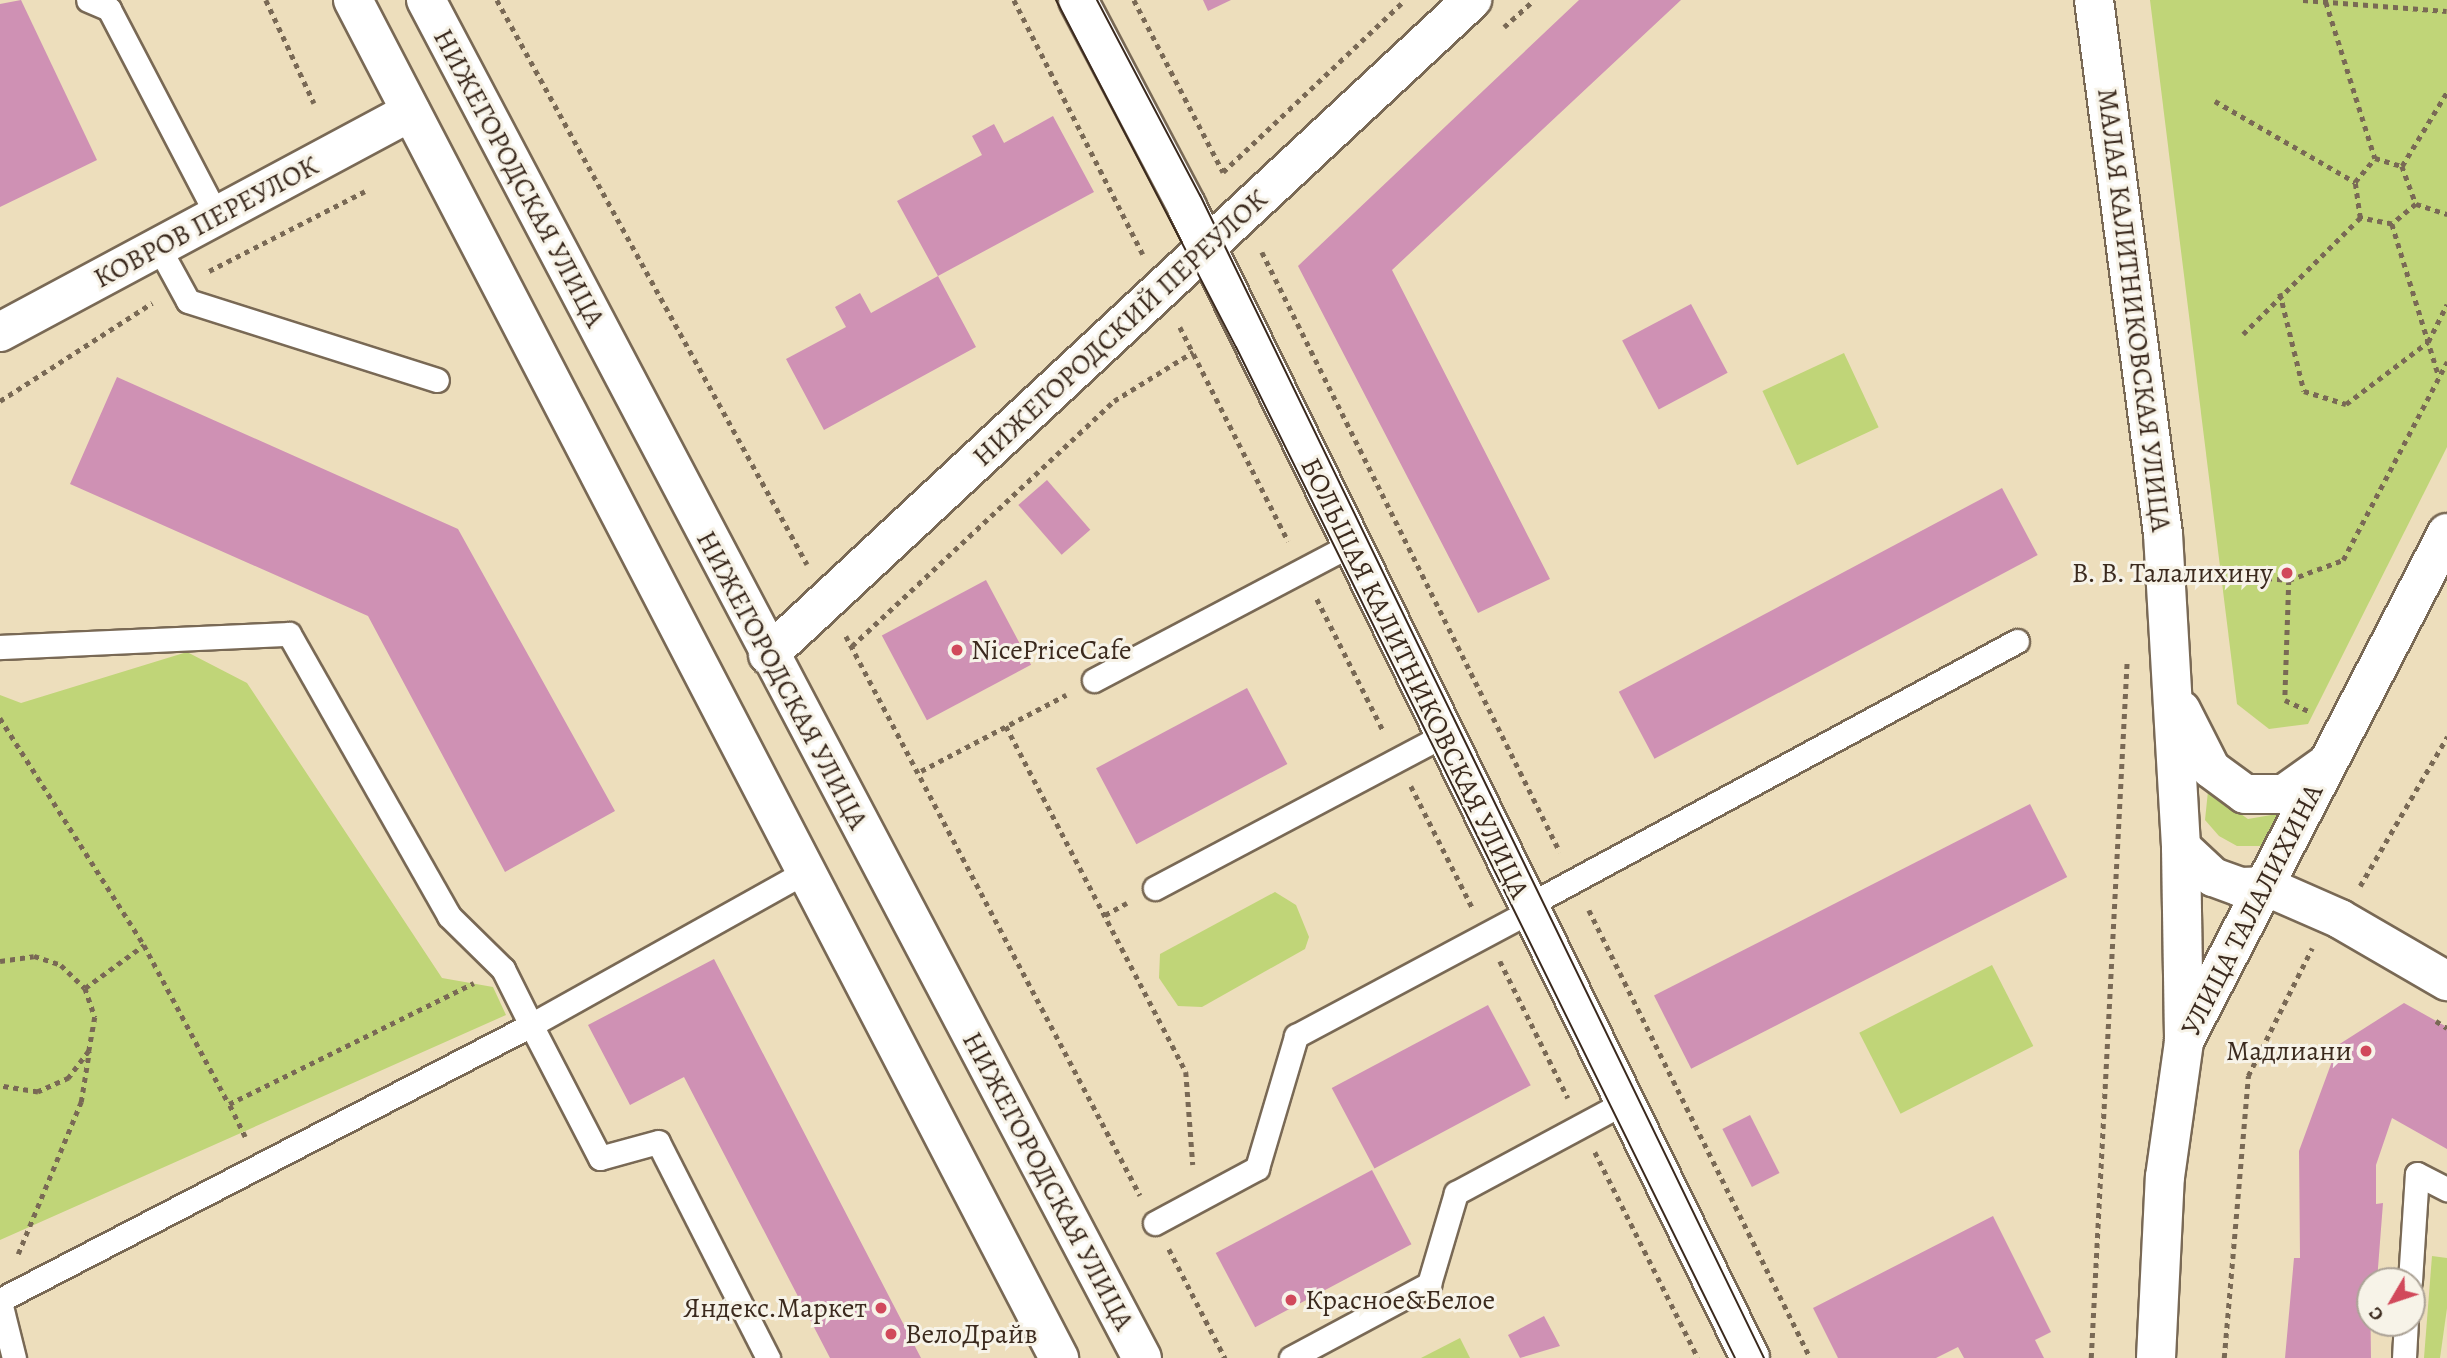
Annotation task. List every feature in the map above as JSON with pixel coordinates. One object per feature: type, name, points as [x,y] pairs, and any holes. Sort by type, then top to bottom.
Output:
[{"type":"street","points":[[353,0],[1059,1358]]},
{"type":"street","name":"НИЖЕГОРОДСКАЯ УЛИЦА","points":[[426,0],[768,654],[1142,1358]]},
{"type":"street","name":"БОЛЬШАЯ КАЛИТНИКОВСКАЯ УЛИЦА","points":[[1078,0],[1207,247],[1350,545],[1750,1358]]},
{"type":"street","name":"НИЖЕГОРОДСКИЙ ПЕРЕУЛОК","points":[[768,654],[1472,0]]},
{"type":"street","name":"МАЛАЯ КАЛИТНИКОВСКАЯ УЛИЦА","points":[[2094,0],[2163,534],[2181,847],[2184,1041]]},
{"type":"street","name":"КОВРОВ ПЕРЕУЛОК","points":[[0,332],[411,112]]},
{"type":"street","name":"УЛИЦА ТАЛАЛИХИНА","points":[[2157,1358],[2165,1177],[2184,1041],[2447,533]]},
{"type":"street","points":[[2170,686],[2199,753],[2245,794],[2284,794],[2327,762]]},
{"type":"street","points":[[2181,847],[2213,877],[2240,887],[2265,886],[2340,919],[2447,981]]},
{"type":"lane","points":[[88,0],[109,9],[217,216]]},
{"type":"lane","points":[[159,248],[188,302],[437,380]]},
{"type":"lane","points":[[1094,680],[1350,545]]},
{"type":"lane","points":[[0,647],[289,634],[449,916],[503,969],[600,1158],[659,1142],[768,1358]]},
{"type":"lane","points":[[1155,1223],[1257,1168],[1296,1036],[1486,935],[1574,881],[2017,641]]},
{"type":"lane","points":[[1155,888],[1444,735]]},
{"type":"lane","points":[[14,1358],[0,1301],[531,1025],[805,872]]},
{"type":"lane","points":[[1291,1358],[1429,1284],[1456,1193],[1625,1102]]},
{"type":"lane","points":[[2411,1267],[2417,1174],[2447,1189]]},
{"type":"lane","points":[[2404,1358],[2405,1337]]},
{"type":"path","points":[[266,0],[314,103]]},
{"type":"path","points":[[497,0],[921,771],[1225,1358]]},
{"type":"path","points":[[1014,0],[1303,569],[1698,1358]]},
{"type":"path","points":[[1134,0],[1223,172],[1405,0]]},
{"type":"path","points":[[2303,0],[2447,10]]},
{"type":"path","points":[[2326,2],[2375,158]]},
{"type":"path","points":[[2402,166],[2447,92]]},
{"type":"path","points":[[2215,101],[2355,182]]},
{"type":"path","points":[[2375,158],[2402,166]]},
{"type":"path","points":[[2360,218],[2355,182],[2375,158]]},
{"type":"path","points":[[2402,166],[2416,204]]},
{"type":"path","points":[[2416,204],[2447,214]]},
{"type":"path","points":[[2392,224],[2416,204]]},
{"type":"path","points":[[2360,218],[2392,224]]},
{"type":"path","points":[[2243,334],[2280,293],[2360,218]]},
{"type":"path","points":[[2392,224],[2439,377]]},
{"type":"path","points":[[1261,253],[1810,1358]]},
{"type":"path","points":[[2280,293],[2304,391],[2346,404],[2428,342],[2447,304]]},
{"type":"path","points":[[852,646],[1114,401],[1193,352]]},
{"type":"path","points":[[2237,575],[2289,580],[2343,561],[2447,362]]},
{"type":"path","points":[[2289,580],[2285,700],[2316,714]]},
{"type":"path","points":[[2091,1358],[2127,650]]},
{"type":"path","points":[[921,771],[1094,680]]},
{"type":"path","points":[[0,718],[144,945],[260,1165]]},
{"type":"path","points":[[1006,726],[1186,1072],[1196,1200]]},
{"type":"path","points":[[2224,1358],[2248,1076],[2312,948],[2340,919],[2447,737]]},
{"type":"path","points":[[85,988],[144,945]]},
{"type":"path","points":[[0,961],[34,957],[61,965],[85,988],[96,1017],[81,1102],[30,1231]]},
{"type":"path","points":[[229,1104],[503,969]]},
{"type":"path","points":[[0,1086],[38,1092],[69,1078],[89,1051]]},
{"type":"green space","points":[[2150,0],[2447,0],[2447,447],[2308,724],[2269,729],[2237,704]]},
{"type":"green space","points":[[1844,353],[1879,427],[1797,465],[1762,391]]},
{"type":"green space","points":[[187,652],[247,683],[442,978],[493,987],[506,1015],[0,1240],[0,695],[21,703]]},
{"type":"green space","points":[[2208,791],[2248,819],[2283,813],[2265,846],[2237,846],[2219,836],[2205,820]]},
{"type":"green space","points":[[1275,892],[1296,905],[1309,937],[1305,949],[1202,1007],[1178,1006],[1159,978],[1160,954]]},
{"type":"green space","points":[[1992,965],[2033,1046],[1901,1114],[1859,1033]]},
{"type":"green space","points":[[2432,1256],[2447,1258],[2447,1308],[2440,1358],[2424,1358]]},
{"type":"green space","points":[[1460,1338],[1470,1358],[1421,1358]]},
{"type":"building","points":[[21,0],[97,160],[0,207],[0,4]]},
{"type":"building","points":[[1203,0],[1231,0],[1208,11]]},
{"type":"building","points":[[1579,0],[1681,0],[1392,270],[1550,579],[1478,613],[1298,266]]},
{"type":"building","points":[[1053,116],[1094,192],[938,276],[897,201],[982,155],[972,136],[994,124],[1004,143]]},
{"type":"building","points":[[938,276],[976,347],[824,430],[786,359],[846,327],[835,307],[860,293],[871,313]]},
{"type":"building","points":[[1691,304],[1728,373],[1659,409],[1622,341]]},
{"type":"building","points":[[117,377],[458,529],[615,811],[505,872],[368,616],[70,484]]},
{"type":"building","points":[[1047,480],[1090,530],[1062,555],[1018,505]]},
{"type":"building","points":[[2002,488],[2038,555],[1654,759],[1619,692]]},
{"type":"building","name":"NicePriceCafe","points":[[986,580],[1031,665],[927,720],[882,635]]},
{"type":"building","points":[[1247,688],[1287,764],[1136,844],[1096,768]]},
{"type":"building","points":[[2030,804],[2067,877],[1691,1069],[1654,996]]},
{"type":"building","points":[[714,959],[921,1358],[830,1358],[684,1077],[630,1105],[588,1025]]},
{"type":"building","points":[[2404,1003],[2447,1027],[2447,1149],[2392,1118],[2376,1165],[2376,1204],[2383,1203],[2378,1267],[2356,1267],[2356,1337],[2371,1337],[2371,1358],[2285,1358],[2294,1258],[2300,1258],[2299,1151],[2338,1045]]},
{"type":"building","points":[[1488,1005],[1531,1085],[1374,1168],[1332,1088]]},
{"type":"building","points":[[1750,1115],[1780,1173],[1752,1187],[1722,1129]]},
{"type":"building","points":[[1372,1170],[1411,1244],[1255,1327],[1216,1253]]},
{"type":"building","points":[[1993,1216],[2051,1332],[2035,1340],[2044,1358],[1964,1358],[1958,1347],[1936,1358],[1838,1358],[1813,1308]]},
{"type":"building","points":[[1544,1316],[1560,1346],[1520,1358],[1508,1335]]},
{"type":"tram line","points":[[1056,0],[1236,347],[1735,1358]]},
{"type":"tram line","points":[[1097,0],[1200,195],[1764,1358]]},
{"type":"place","name":"В. В. Талалихину","points":[[2287,573]]},
{"type":"place","name":"NicePriceCafe","points":[[957,650]]},
{"type":"place","name":"Мадлиани","points":[[2366,1051]]},
{"type":"place","name":"Красное&Белое","points":[[1291,1300]]},
{"type":"place","name":"Яндекс.Маркет","points":[[881,1308]]},
{"type":"place","name":"ВелоДрайв","points":[[891,1334]]}]
